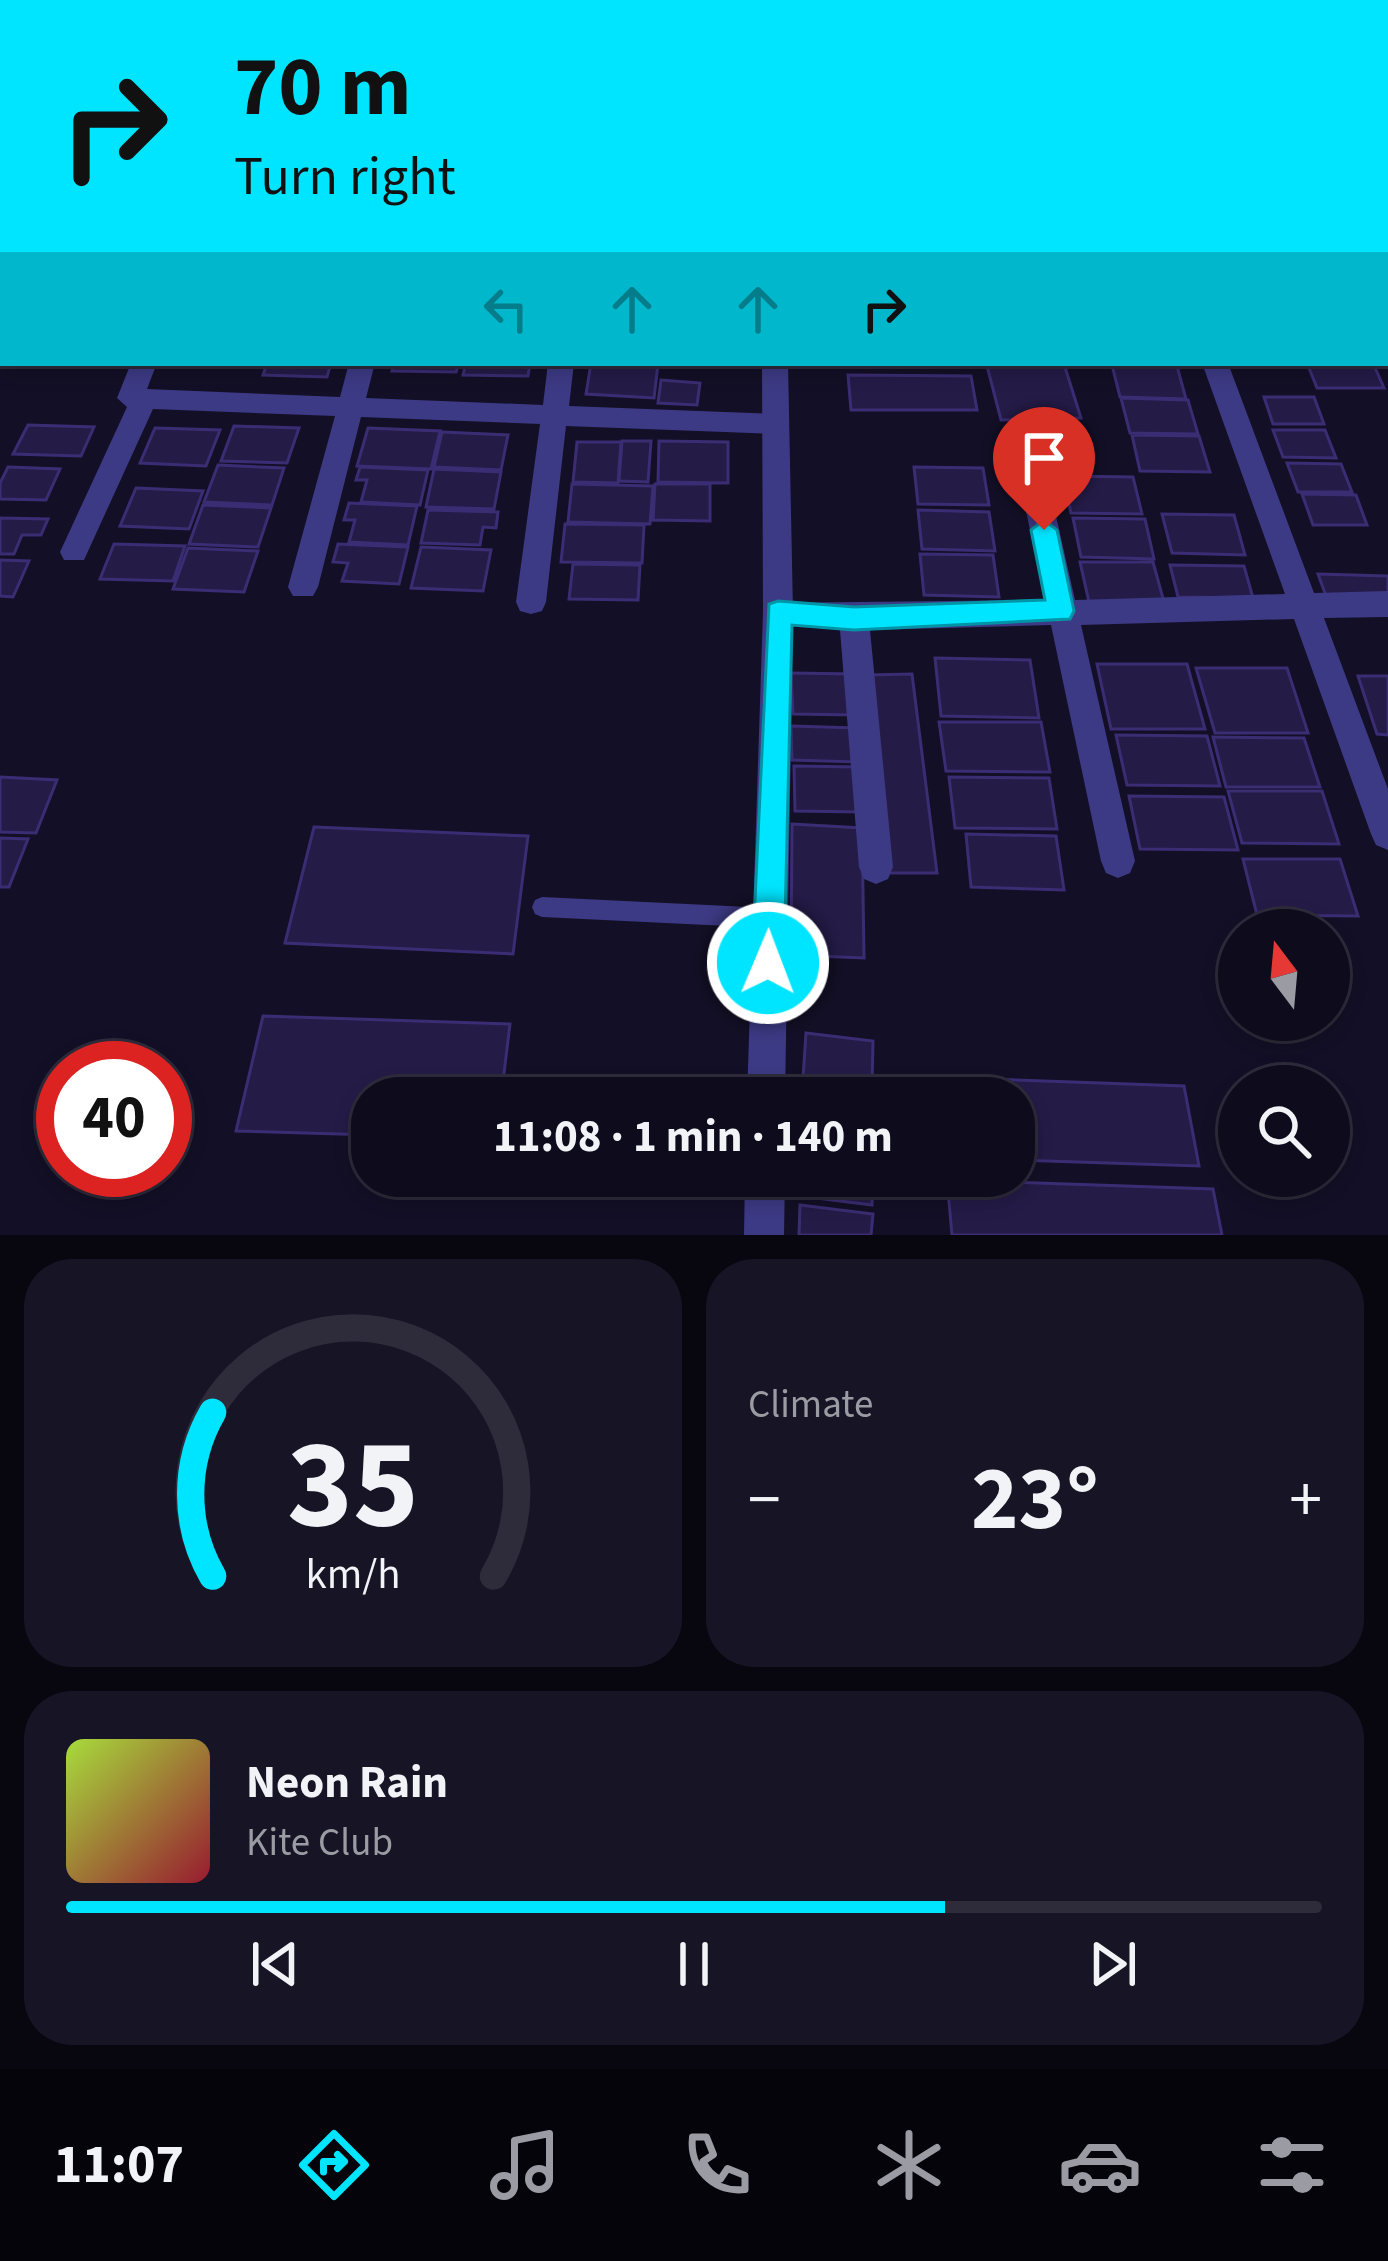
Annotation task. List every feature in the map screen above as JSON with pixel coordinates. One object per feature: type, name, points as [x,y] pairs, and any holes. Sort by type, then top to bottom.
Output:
[{"type":"street","points":[[143,366],[130,398],[775,424]]},
{"type":"street","points":[[303,587],[361,366]]},
{"type":"street","points":[[531,602],[560,366]]},
{"type":"street","points":[[766,1077],[778,612],[775,366]]},
{"type":"street","points":[[1216,366],[1300,605],[1388,834]]},
{"type":"street","points":[[74,552],[144,399]]},
{"type":"street","points":[[1027,450],[1118,860]]},
{"type":"street","points":[[778,612],[854,618],[1388,604]]},
{"type":"street","points":[[854,618],[876,867]]},
{"type":"street","points":[[764,1235],[765,1197]]},
{"type":"lane","points":[[542,907],[769,918]]},
{"type":"building","points":[[266,366],[330,366],[327,377],[263,375]]},
{"type":"building","points":[[393,366],[458,366],[456,372],[392,371]]},
{"type":"building","points":[[465,366],[530,366],[528,376],[463,375]]},
{"type":"building","points":[[591,366],[658,366],[654,398],[586,394]]},
{"type":"building","points":[[987,366],[1065,366],[1081,418],[1001,420]]},
{"type":"building","points":[[1112,366],[1177,366],[1186,399],[1120,397]]},
{"type":"building","points":[[1308,366],[1374,366],[1384,388],[1317,388]]},
{"type":"building","points":[[848,375],[971,376],[977,410],[851,410]]},
{"type":"building","points":[[661,380],[700,383],[697,405],[658,403]]},
{"type":"building","points":[[1264,397],[1314,397],[1324,424],[1273,424]]},
{"type":"building","points":[[1121,398],[1188,400],[1198,434],[1130,433]]},
{"type":"building","points":[[28,425],[94,427],[81,456],[13,454]]},
{"type":"building","points":[[234,426],[299,428],[287,463],[221,461]]},
{"type":"building","points":[[155,428],[220,430],[206,466],[140,463]]},
{"type":"building","points":[[368,428],[440,431],[431,469],[357,466]]},
{"type":"building","points":[[1273,430],[1325,430],[1336,458],[1283,457]]},
{"type":"building","points":[[442,432],[508,435],[501,470],[434,467]]},
{"type":"building","points":[[1132,435],[1199,436],[1210,472],[1140,471]]},
{"type":"building","points":[[622,441],[651,441],[648,482],[619,481]]},
{"type":"building","points":[[659,441],[728,442],[728,483],[658,482]]},
{"type":"building","points":[[577,442],[621,442],[618,483],[573,482]]},
{"type":"building","points":[[1287,463],[1341,464],[1352,492],[1298,492]]},
{"type":"building","points":[[218,465],[284,468],[272,505],[204,502]]},
{"type":"building","points":[[8,467],[60,469],[46,500],[0,499],[0,483]]},
{"type":"building","points":[[360,467],[428,470],[420,505],[361,502],[367,480],[356,480]]},
{"type":"building","points":[[914,467],[983,468],[989,505],[918,504]]},
{"type":"building","points":[[434,469],[501,472],[494,509],[426,507]]},
{"type":"building","points":[[1063,476],[1133,477],[1142,514],[1071,513]]},
{"type":"building","points":[[572,484],[653,486],[650,524],[568,522]]},
{"type":"building","points":[[655,484],[710,484],[710,521],[653,520]]},
{"type":"building","points":[[136,488],[203,491],[189,529],[120,526]]},
{"type":"building","points":[[1302,494],[1356,495],[1367,525],[1313,525]]},
{"type":"building","points":[[349,503],[417,506],[408,545],[349,542],[355,520],[344,520]]},
{"type":"building","points":[[203,505],[271,508],[258,547],[189,544]]},
{"type":"building","points":[[428,510],[498,512],[496,528],[483,527],[480,545],[421,543]]},
{"type":"building","points":[[918,510],[989,512],[995,551],[922,549]]},
{"type":"building","points":[[1162,514],[1234,515],[1245,555],[1172,553]]},
{"type":"building","points":[[0,518],[48,519],[41,535],[22,535],[14,554],[0,554]]},
{"type":"building","points":[[1073,518],[1145,519],[1154,559],[1081,557]]},
{"type":"building","points":[[565,524],[644,525],[642,563],[561,562]]},
{"type":"building","points":[[114,544],[185,546],[173,581],[100,579]]},
{"type":"building","points":[[338,544],[408,547],[399,584],[342,581],[348,563],[333,562]]},
{"type":"building","points":[[421,547],[491,550],[483,591],[411,588]]},
{"type":"building","points":[[188,548],[258,551],[244,592],[173,589]]},
{"type":"building","points":[[920,554],[993,555],[999,597],[924,595]]},
{"type":"building","points":[[0,560],[29,561],[13,597],[0,596]]},
{"type":"building","points":[[1080,562],[1153,562],[1164,602],[1089,602]]},
{"type":"building","points":[[573,564],[640,565],[638,600],[569,599]]},
{"type":"building","points":[[1170,565],[1244,566],[1253,598],[1178,597]]},
{"type":"building","points":[[1318,574],[1388,576],[1388,597],[1326,596]]},
{"type":"building","points":[[935,658],[1030,660],[1039,718],[941,716]]},
{"type":"building","points":[[1097,664],[1187,664],[1205,729],[1111,729]]},
{"type":"building","points":[[1196,668],[1287,668],[1308,733],[1215,733]]},
{"type":"building","points":[[791,673],[853,674],[856,715],[793,714]]},
{"type":"building","points":[[912,674],[937,873],[888,873],[867,675]]},
{"type":"building","points":[[1358,676],[1388,676],[1388,735],[1377,734]]},
{"type":"building","points":[[939,722],[1041,722],[1050,772],[946,771]]},
{"type":"building","points":[[791,726],[857,728],[858,762],[792,760]]},
{"type":"building","points":[[1116,735],[1207,736],[1220,786],[1127,785]]},
{"type":"building","points":[[1213,737],[1304,738],[1320,787],[1226,787]]},
{"type":"building","points":[[794,766],[859,767],[862,812],[795,811]]},
{"type":"building","points":[[0,777],[57,780],[36,833],[0,832]]},
{"type":"building","points":[[949,777],[1049,778],[1057,829],[955,828]]},
{"type":"building","points":[[1228,791],[1322,791],[1339,844],[1242,843]]},
{"type":"building","points":[[1129,796],[1224,797],[1238,850],[1140,849]]},
{"type":"building","points":[[792,824],[862,828],[864,958],[791,955]]},
{"type":"building","points":[[314,827],[528,836],[513,954],[285,943]]},
{"type":"building","points":[[966,834],[1056,836],[1064,890],[971,887]]},
{"type":"building","points":[[0,838],[28,839],[9,887],[0,887]]},
{"type":"building","points":[[1243,859],[1340,859],[1358,916],[1350,916],[1350,909],[1256,909]]},
{"type":"building","points":[[263,1016],[510,1024],[504,1077],[351,1077],[351,1134],[236,1131]]},
{"type":"building","points":[[806,1033],[873,1041],[872,1077],[803,1077]]},
{"type":"building","points":[[1035,1081],[1184,1086],[1199,1166],[1035,1161]]},
{"type":"building","points":[[1035,1183],[1213,1189],[1222,1235],[952,1235],[949,1197],[1035,1197]]},
{"type":"building","points":[[808,1197],[872,1197],[872,1205]]},
{"type":"building","points":[[800,1205],[873,1214],[871,1235],[799,1235]]},
{"type":"route","points":[[768,963],[778,612],[854,618],[1061,611],[1044,530]]}]
